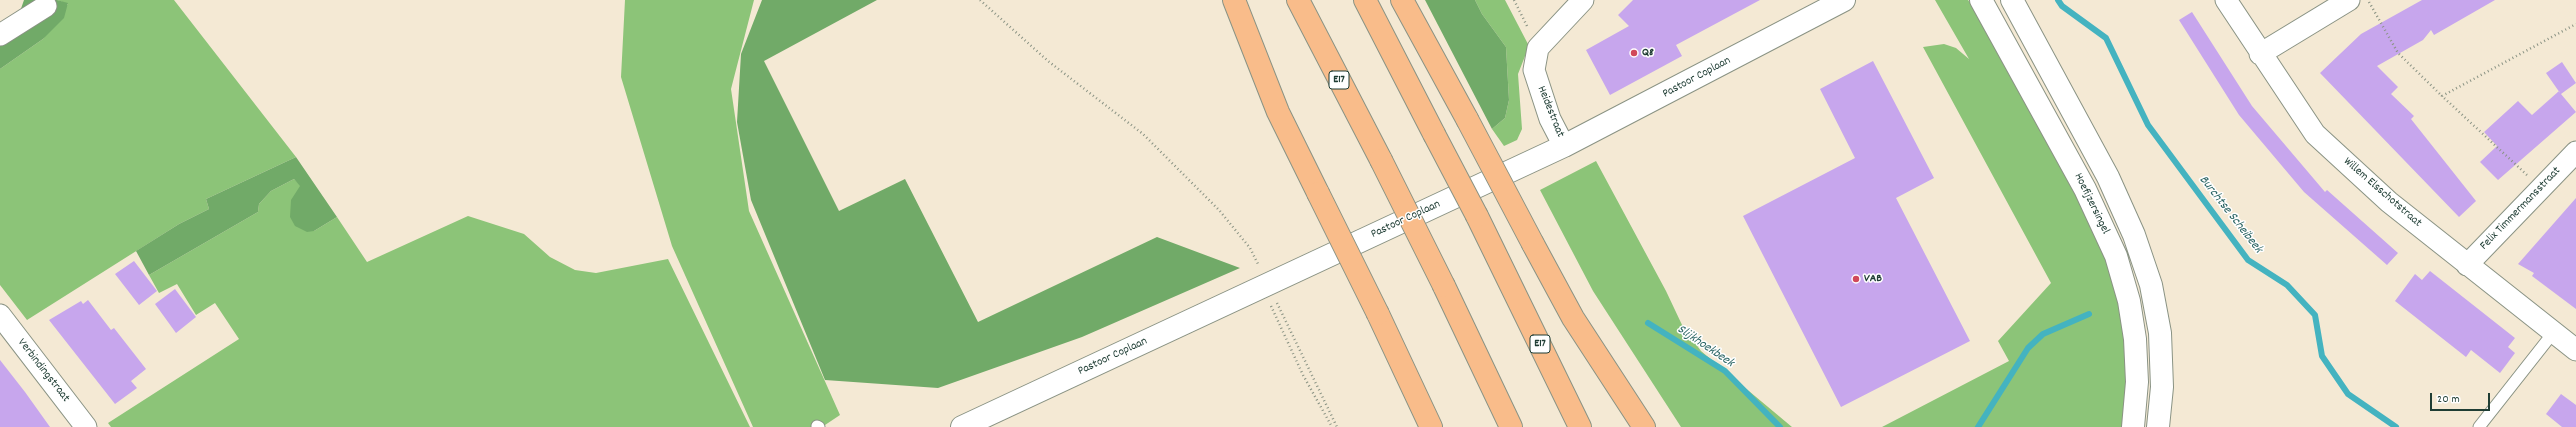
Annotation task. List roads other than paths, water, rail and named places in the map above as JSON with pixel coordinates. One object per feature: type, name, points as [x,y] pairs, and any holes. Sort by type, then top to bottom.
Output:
[{"type":"highway","points":[[1234,0],[1278,112],[1378,314],[1431,427]]},
{"type":"highway","name":"E17","points":[[1298,0],[1382,160],[1511,427]]},
{"type":"highway","name":"E17","points":[[1365,0],[1499,260],[1580,427]]},
{"type":"highway","points":[[1402,0],[1573,318],[1644,427]]},
{"type":"street","name":"Heidestraat","points":[[1564,146],[1550,119],[1534,70],[1538,48],[1562,20],[1583,0]]},
{"type":"street","name":"Pastoor Coplaan","points":[[962,427],[1266,287],[1564,146],[1844,0]]},
{"type":"street","name":"Hoefijzersingel","points":[[1981,0],[2085,189],[2116,256],[2129,301],[2135,339],[2137,382],[2133,427]]},
{"type":"street","name":"Hoefijzersingel","points":[[2012,0],[2108,177],[2136,243],[2151,285],[2160,334],[2162,387],[2158,427]]},
{"type":"street","name":"Willem Elsschotstraat","points":[[2226,0],[2260,54],[2315,134],[2389,202],[2576,350]]},
{"type":"street","points":[[2260,54],[2349,0]]},
{"type":"street","points":[[0,35],[46,6]]},
{"type":"street","name":"Felix Timmermansstraat","points":[[2467,265],[2576,152]]},
{"type":"street","name":"Verbindingstraat","points":[[0,315],[86,427]]},
{"type":"lane","points":[[2479,427],[2553,333]]},
{"type":"waterway","name":"Burchtse Scheibeek","points":[[2058,0],[2062,6],[2106,38],[2148,125],[2248,260],[2287,285],[2315,315],[2322,356],[2348,394],[2396,427]]},
{"type":"waterway","name":"Slijkhoekbeek","points":[[1978,427],[2028,348],[2043,334],[2089,314]]},
{"type":"waterway","name":"Slijkhoekbeek","points":[[1648,323],[1725,371],[1780,427]]},
{"type":"place","name":"Q8","points":[[1634,53]]},
{"type":"place","name":"VAB","points":[[1856,279]]}]
